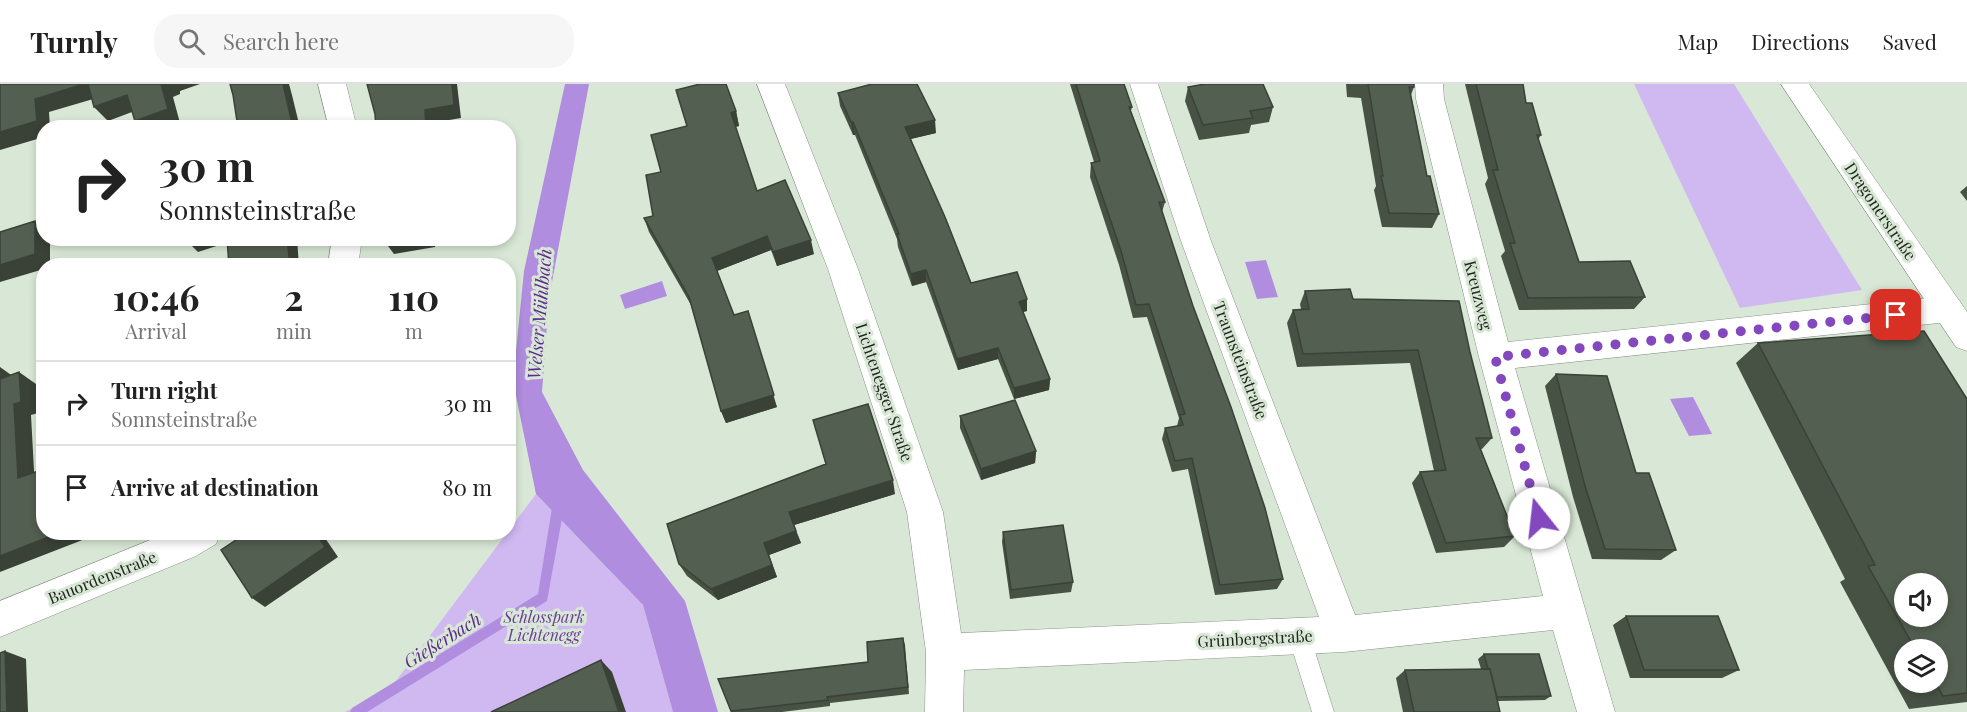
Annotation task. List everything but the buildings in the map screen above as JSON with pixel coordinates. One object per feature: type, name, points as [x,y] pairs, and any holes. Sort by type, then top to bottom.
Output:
[{"type":"street","points":[[332,84],[341,120]]},
{"type":"street","name":"Lichtenegger Straße","points":[[771,84],[843,269],[925,512],[945,652],[944,712]]},
{"type":"street","name":"Traunsteinstraße","points":[[1144,84],[1196,241],[1344,634]]},
{"type":"street","name":"Kreuzweg","points":[[1429,84],[1430,99],[1495,357],[1565,610],[1596,712]]},
{"type":"street","name":"Dragonerstraße","points":[[1795,84],[1967,338]]},
{"type":"street","points":[[1495,357],[1948,309]]},
{"type":"street","name":"Bauordenstraße","points":[[0,619],[190,540]]},
{"type":"street","name":"Grünbergstraße","points":[[945,652],[1344,634],[1565,610]]},
{"type":"lane","points":[[1299,636],[1323,712]]},
{"type":"green space","points":[[1634,84],[1734,84],[1862,290],[1740,308]]},
{"type":"green space","name":"Schlosspark Lichtenegg","points":[[536,494],[643,605],[673,712],[345,712],[390,689],[502,540],[516,540],[516,521]]},
{"type":"water","name":"Welser Mühlbach","points":[[565,84],[589,84],[549,298],[542,392],[583,470],[685,601],[718,712],[673,712],[643,605],[536,494],[516,396],[516,351],[524,271]]},
{"type":"water","points":[[1266,260],[1278,297],[1257,299],[1245,262]]},
{"type":"water","points":[[662,281],[667,296],[625,309],[620,295]]},
{"type":"water","points":[[1693,397],[1712,434],[1689,436],[1670,399]]},
{"type":"waterway","name":"Gießerbach","points":[[356,712],[543,597],[559,502]]},
{"type":"route","points":[[1539,518],[1495,357],[1896,315]]}]
